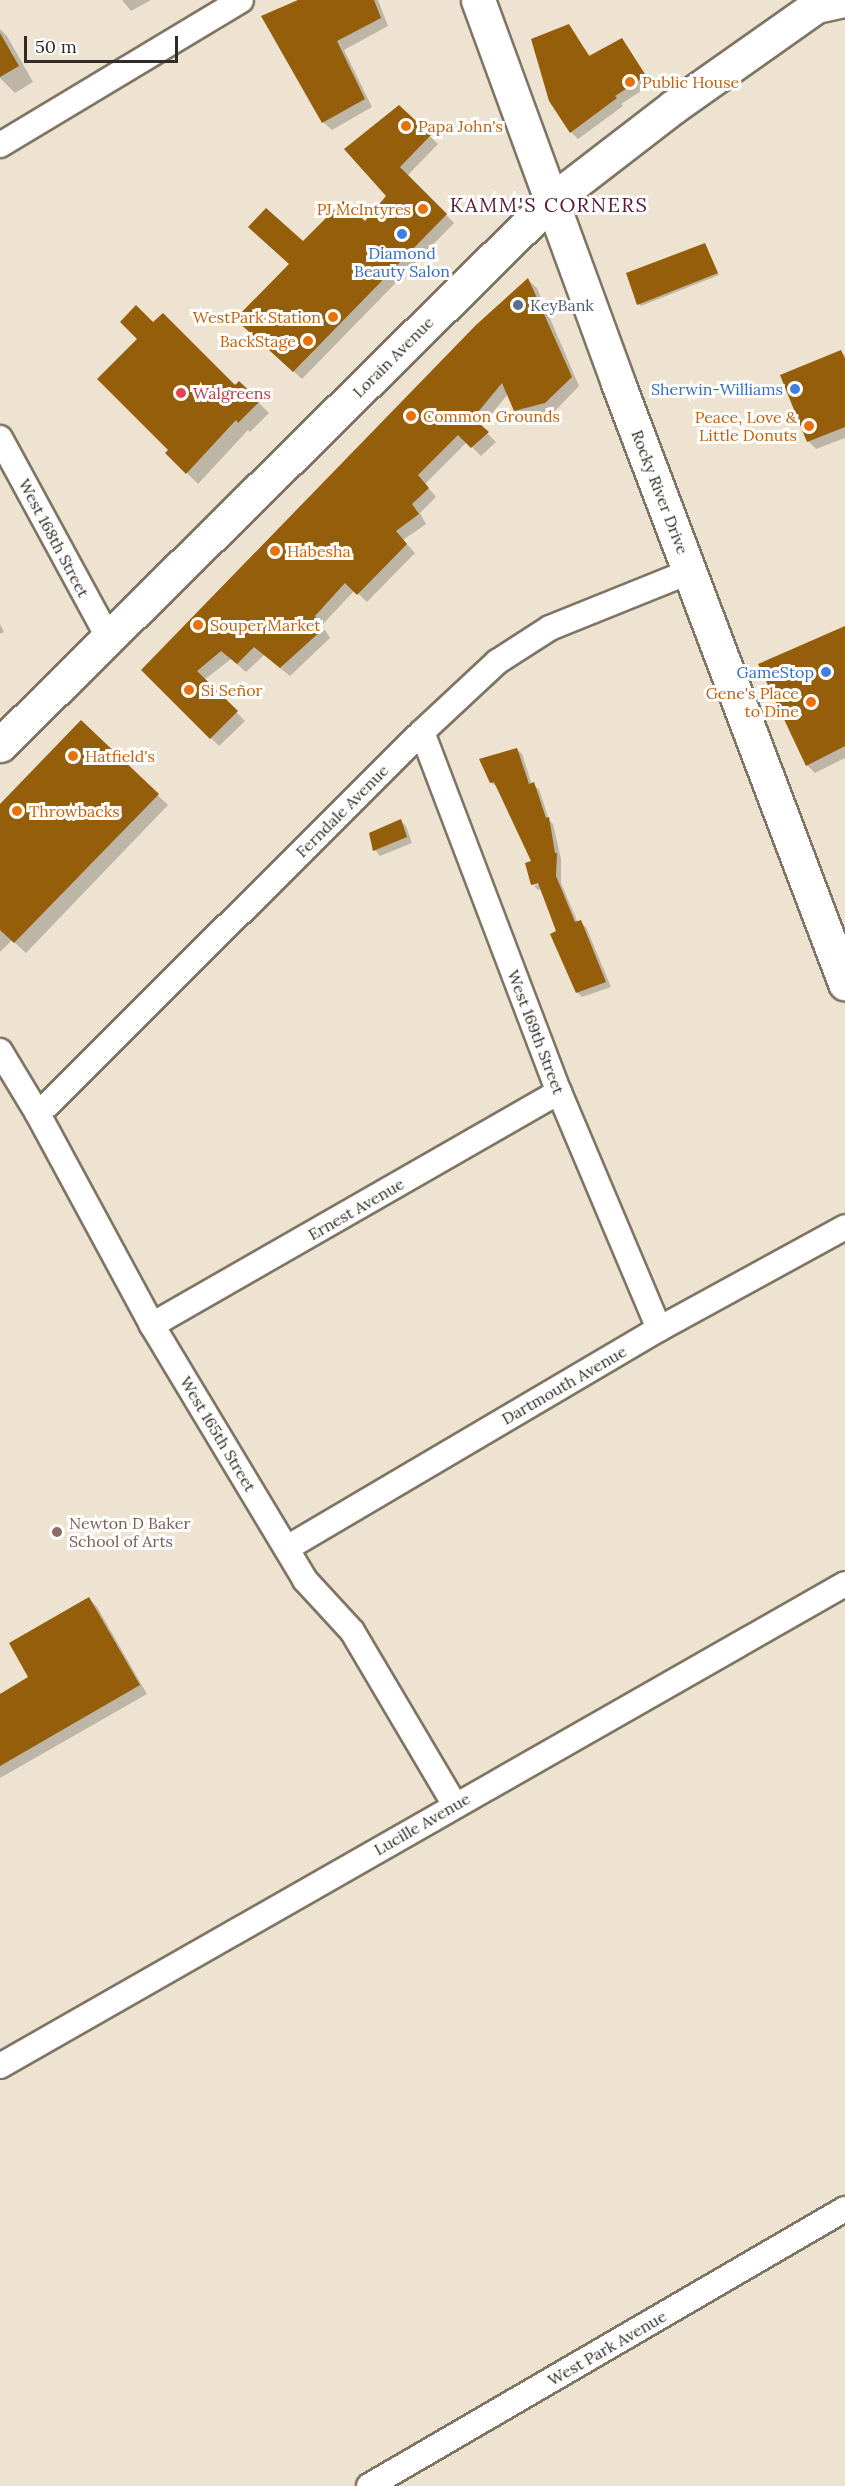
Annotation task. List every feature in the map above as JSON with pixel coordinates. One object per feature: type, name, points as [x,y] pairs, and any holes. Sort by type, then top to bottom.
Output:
[{"type":"main road","name":"Rocky River Drive","points":[[478,0],[691,572],[838,945],[845,983]]},
{"type":"main road","name":"Lorain Avenue","points":[[0,744],[551,201],[673,107],[826,2]]},
{"type":"street","points":[[0,145],[242,0]]},
{"type":"street","name":"West 168th Street","points":[[0,438],[109,639]]},
{"type":"street","name":"Ferndale Avenue","points":[[38,1114],[422,732],[497,662],[550,628],[691,572]]},
{"type":"street","name":"West 169th Street","points":[[422,732],[559,1092],[659,1329]]},
{"type":"street","name":"West 165th Street","points":[[0,1051],[38,1114],[152,1325],[305,1580],[352,1631],[455,1805]]},
{"type":"street","name":"Ernest Avenue","points":[[152,1325],[559,1092]]},
{"type":"street","name":"Dartmouth Avenue","points":[[287,1548],[659,1329],[845,1227]]},
{"type":"street","name":"Lucille Avenue","points":[[0,2066],[845,1584]]},
{"type":"street","name":"West Park Avenue","points":[[369,2486],[845,2209]]},
{"type":"building","points":[[298,0],[374,0],[381,18],[337,41],[365,99],[322,123],[261,16]]},
{"type":"building","points":[[569,24],[589,56],[622,38],[646,76],[615,96],[617,98],[570,133],[549,101],[531,39]]},
{"type":"building","points":[[0,33],[19,66],[0,77]]},
{"type":"building","points":[[399,105],[431,135],[400,167],[447,214],[293,372],[235,319],[289,264],[248,227],[266,208],[303,241],[343,201],[365,221],[386,196],[344,149]]},
{"type":"building","points":[[705,243],[718,273],[637,305],[626,273]]},
{"type":"building","points":[[528,278],[572,377],[545,403],[514,411],[502,383],[473,418],[489,432],[471,448],[458,435],[418,475],[429,488],[412,504],[419,514],[396,531],[407,544],[357,595],[345,583],[315,616],[323,629],[280,668],[254,647],[237,664],[221,651],[197,671],[238,711],[210,739],[141,670],[476,325]]},
{"type":"building","name":"Walgreens","points":[[136,305],[153,322],[163,313],[235,385],[239,381],[260,401],[238,423],[236,420],[186,474],[165,453],[168,450],[97,379],[137,339],[120,322]]},
{"type":"building","points":[[841,350],[845,359],[845,427],[807,442],[780,375]]},
{"type":"building","points":[[845,626],[845,746],[806,766],[758,664]]},
{"type":"building","points":[[81,720],[159,794],[14,943],[0,930],[0,804]]},
{"type":"building","points":[[517,748],[529,784],[534,782],[546,818],[549,817],[555,853],[557,853],[556,876],[575,922],[581,920],[606,982],[576,993],[550,934],[556,931],[538,883],[531,885],[525,863],[531,861],[494,782],[490,783],[479,759]]},
{"type":"building","points":[[401,819],[407,837],[373,851],[369,833]]},
{"type":"building","points":[[89,1597],[140,1685],[0,1766],[0,1694],[28,1677],[9,1643]]},
{"type":"place","name":"Public House","points":[[630,82]]},
{"type":"place","name":"Papa John's","points":[[406,126]]},
{"type":"place","name":"PJ McIntyres","points":[[423,209]]},
{"type":"place","name":"Diamond Beauty Salon","points":[[402,234]]},
{"type":"place","name":"KeyBank","points":[[518,305]]},
{"type":"place","name":"WestPark Station","points":[[333,317]]},
{"type":"place","name":"BackStage","points":[[308,341]]},
{"type":"place","name":"Sherwin-Williams","points":[[795,389]]},
{"type":"place","name":"Walgreens","points":[[181,393]]},
{"type":"place","name":"Common Grounds","points":[[411,416]]},
{"type":"place","name":"Peace, Love & Little Donuts","points":[[809,426]]},
{"type":"place","name":"Habesha","points":[[275,551]]},
{"type":"place","name":"Souper Market","points":[[198,625]]},
{"type":"place","name":"GameStop","points":[[826,672]]},
{"type":"place","name":"Si Señor","points":[[189,690]]},
{"type":"place","name":"Gene's Place to Dine","points":[[811,702]]},
{"type":"place","name":"Hatfield's","points":[[73,756]]},
{"type":"place","name":"Throwbacks","points":[[17,811]]},
{"type":"place","name":"Newton D Baker School of Arts","points":[[57,1532]]},
{"type":"district","name":"KAMM'S CORNERS","points":[[549,204]]}]
